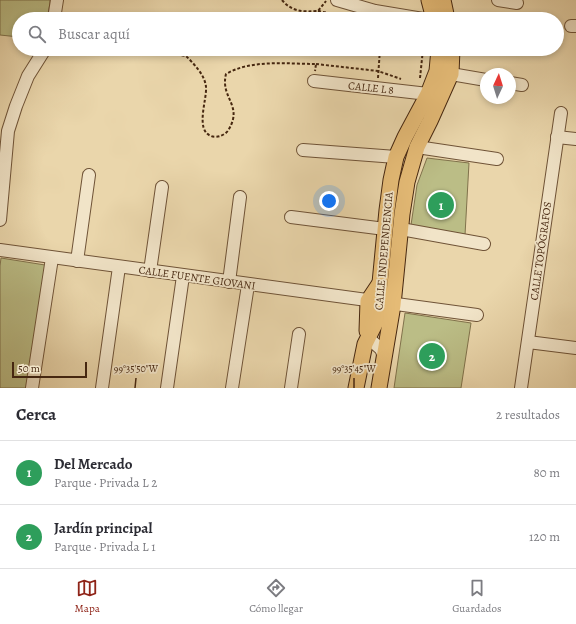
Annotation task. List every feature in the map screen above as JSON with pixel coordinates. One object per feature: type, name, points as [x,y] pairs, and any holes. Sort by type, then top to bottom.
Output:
[{"type":"main road","points":[[429,0],[432,12]]},
{"type":"main road","points":[[443,0],[446,12]]},
{"type":"main road","name":"CALLE INDEPENDENCIA","points":[[379,388],[385,359],[380,283],[390,187],[396,157],[424,94],[437,71],[438,56]]},
{"type":"main road","name":"CALLE INDEPENDENCIA","points":[[356,388],[367,337],[376,322],[401,229],[407,182],[417,147],[451,74],[452,56]]},
{"type":"street","points":[[55,12],[57,0]]},
{"type":"street","points":[[337,0],[381,12]]},
{"type":"street","points":[[498,0],[517,3]]},
{"type":"street","points":[[0,220],[4,130],[16,106],[28,76],[41,56]]},
{"type":"street","points":[[451,74],[480,79]]},
{"type":"street","name":"CALLE L 8","points":[[314,82],[424,94]]},
{"type":"street","name":"CALLE TOPÓGRAFOS","points":[[521,388],[561,113]]},
{"type":"street","points":[[557,137],[576,139]]},
{"type":"street","points":[[417,147],[497,159]]},
{"type":"street","points":[[303,150],[396,157]]},
{"type":"street","points":[[77,261],[89,175]]},
{"type":"street","points":[[150,271],[162,187]]},
{"type":"street","points":[[229,282],[240,198]]},
{"type":"street","points":[[290,217],[385,229]]},
{"type":"street","points":[[401,229],[484,244]]},
{"type":"street","name":"CALLE FUENTE GIOVANI","points":[[0,250],[477,315]]},
{"type":"street","points":[[32,388],[52,258]]},
{"type":"street","points":[[102,388],[119,267]]},
{"type":"street","points":[[168,388],[183,276]]},
{"type":"street","points":[[232,388],[248,285]]},
{"type":"street","points":[[291,388],[299,334]]},
{"type":"street","points":[[367,337],[381,349],[385,359]]},
{"type":"street","points":[[528,342],[576,348]]},
{"type":"path","points":[[282,0],[292,10],[303,12],[323,12]]},
{"type":"path","points":[[318,11],[326,0]]},
{"type":"path","points":[[186,56],[202,75],[206,86],[202,124],[204,131],[210,136],[216,137],[228,132],[234,120],[233,105],[227,94],[224,81],[226,74],[242,66],[255,64],[316,64],[378,71],[406,81]]},
{"type":"path","points":[[377,88],[379,56]]},
{"type":"path","points":[[423,56],[424,94]]},
{"type":"path","points":[[314,82],[316,64]]},
{"type":"green space","points":[[0,0],[50,0],[48,12],[12,12],[12,36],[0,35]]},
{"type":"green space","points":[[427,158],[469,163],[465,235],[411,225],[417,185]]},
{"type":"green space","points":[[1,258],[45,265],[27,388],[0,388]]},
{"type":"green space","points":[[405,313],[471,323],[461,388],[394,388]]},
{"type":"place","name":"Del Mercado","points":[[441,205]]},
{"type":"place","name":"Jardín principal","points":[[432,356]]}]
